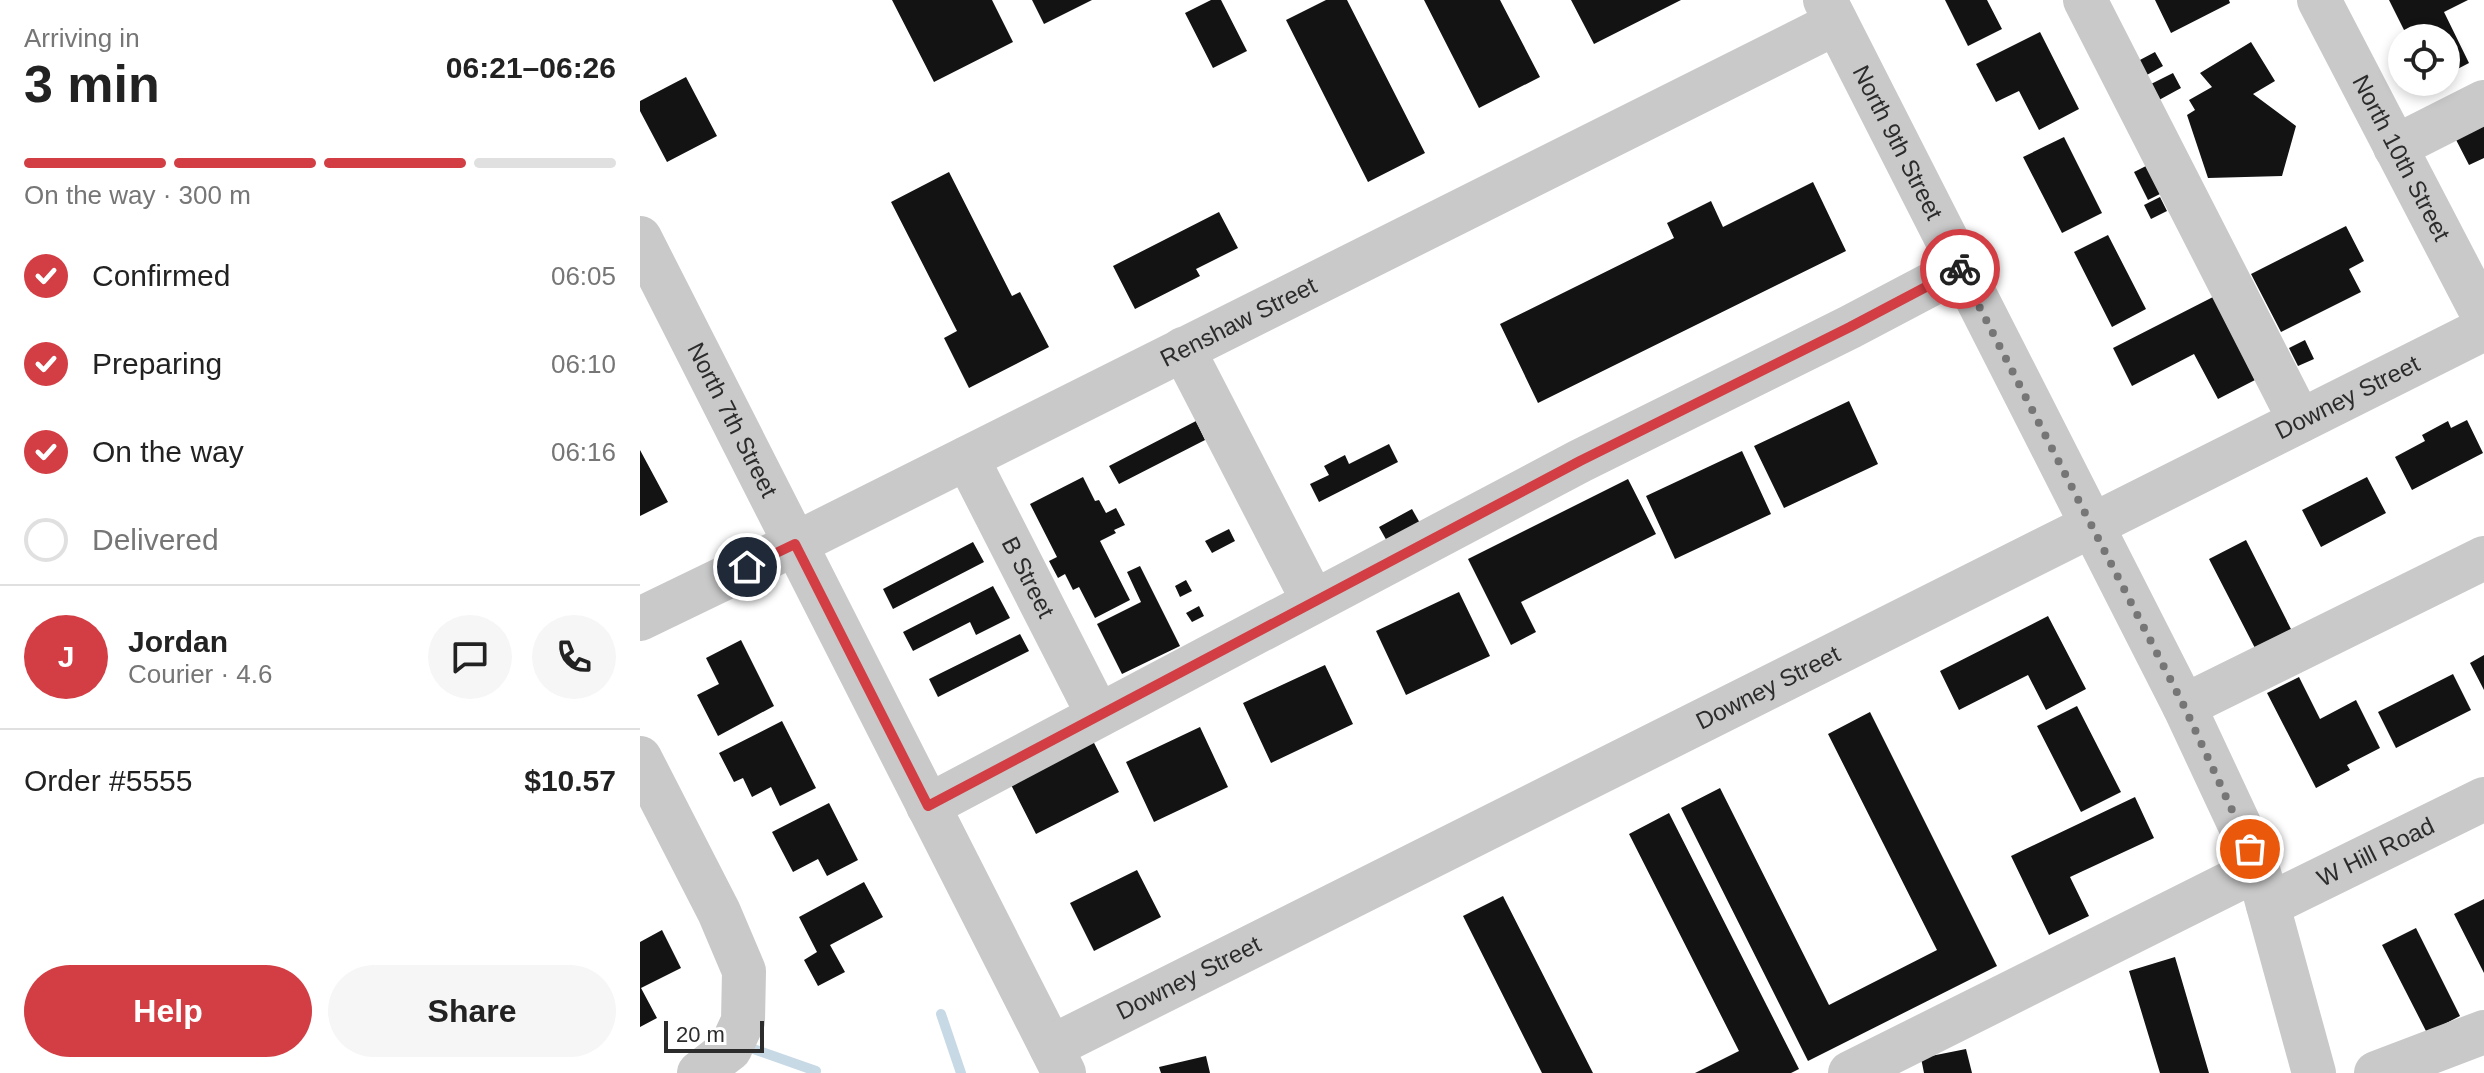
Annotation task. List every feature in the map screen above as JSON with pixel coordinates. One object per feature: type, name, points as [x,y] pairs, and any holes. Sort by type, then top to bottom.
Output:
[{"type":"street","points":[[2085,0],[2300,421]]},
{"type":"street","name":"North 10th Street","points":[[2319,0],[2484,317]]},
{"type":"street","name":"North 9th Street","points":[[1830,11],[2184,706],[2263,887],[2314,1073]]},
{"type":"street","name":"Renshaw Street","points":[[640,619],[1183,349],[1830,11]]},
{"type":"street","points":[[2395,147],[2484,102]]},
{"type":"street","name":"North 7th Street","points":[[640,238],[1058,1060]]},
{"type":"street","points":[[928,806],[1580,461],[1960,269]]},
{"type":"street","name":"Downey Street","points":[[1058,1060],[2091,526],[2484,329]]},
{"type":"street","points":[[1183,349],[1308,591]]},
{"type":"street","name":"B Street","points":[[967,458],[1089,697]]},
{"type":"street","points":[[2184,706],[2484,558]]},
{"type":"street","points":[[640,758],[719,912],[744,971],[743,1021],[730,1049],[699,1073]]},
{"type":"street","name":"W Hill Road","points":[[1850,1073],[2263,887],[2327,878],[2484,799]]},
{"type":"street","points":[[2376,1073],[2484,1032]]},
{"type":"building","points":[[892,0],[992,0],[1013,42],[934,82]]},
{"type":"building","points":[[1032,0],[1092,0],[1044,24]]},
{"type":"building","points":[[1211,0],[1221,0],[1247,51],[1213,68],[1185,13]]},
{"type":"building","points":[[1326,0],[1347,0],[1425,153],[1368,182],[1286,20]]},
{"type":"building","points":[[1424,0],[1500,0],[1540,77],[1479,108]]},
{"type":"building","points":[[1571,0],[1681,0],[1594,44]]},
{"type":"building","points":[[1945,0],[1987,0],[2002,29],[1968,46]]},
{"type":"building","points":[[2155,0],[2229,0],[2230,3],[2171,33]]},
{"type":"building","points":[[2389,0],[2468,0],[2444,12],[2450,24],[2401,24]]},
{"type":"building","points":[[2040,32],[2079,109],[2039,130],[2019,91],[1996,102],[1976,64]]},
{"type":"building","points":[[2251,42],[2275,81],[2253,94],[2296,126],[2282,176],[2208,178],[2187,115],[2195,110],[2189,100],[2212,87],[2200,73]]},
{"type":"building","points":[[2460,45],[2469,63],[2460,68]]},
{"type":"building","points":[[2155,52],[2163,66],[2145,76],[2138,61]]},
{"type":"building","points":[[2173,73],[2181,88],[2159,100],[2151,84]]},
{"type":"building","points":[[686,77],[717,136],[667,162],[640,111],[640,101]]},
{"type":"building","points":[[2484,116],[2484,158],[2469,165],[2452,132]]},
{"type":"building","points":[[2064,137],[2102,213],[2062,233],[2023,157]]},
{"type":"building","points":[[2148,165],[2162,193],[2148,200],[2134,172]]},
{"type":"building","points":[[949,172],[1012,296],[1020,292],[1049,347],[969,388],[944,338],[957,331],[891,202]]},
{"type":"building","points":[[1813,182],[1846,251],[1538,403],[1500,324],[1674,238],[1667,223],[1711,201],[1723,227]]},
{"type":"building","points":[[2160,197],[2167,211],[2151,219],[2144,205]]},
{"type":"building","points":[[1219,212],[1238,248],[1196,269],[1200,276],[1135,309],[1113,266]]},
{"type":"building","points":[[2346,226],[2364,261],[2349,269],[2361,292],[2281,332],[2251,274]]},
{"type":"building","points":[[2108,235],[2146,309],[2112,327],[2074,252]]},
{"type":"building","points":[[2213,297],[2255,380],[2218,399],[2194,354],[2132,386],[2113,348]]},
{"type":"building","points":[[2305,340],[2314,359],[2298,366],[2289,348]]},
{"type":"building","points":[[1849,401],[1878,464],[1784,508],[1754,446]]},
{"type":"building","points":[[2467,420],[2483,453],[2412,490],[2395,457],[2425,441],[2422,435],[2448,421],[2451,428]]},
{"type":"building","points":[[1196,421],[1205,440],[1119,484],[1109,466]]},
{"type":"building","points":[[1389,444],[1398,462],[1319,502],[1310,484],[1329,475],[1324,466],[1345,455],[1349,464]]},
{"type":"building","points":[[640,450],[668,502],[640,516]]},
{"type":"building","points":[[1742,451],[1771,514],[1675,559],[1646,496]]},
{"type":"building","points":[[1083,477],[1095,501],[1099,500],[1106,513],[1116,508],[1125,525],[1100,541],[1130,600],[1095,618],[1079,587],[1073,590],[1065,574],[1058,578],[1049,561],[1057,557],[1030,504]]},
{"type":"building","points":[[2367,477],[2386,513],[2321,547],[2302,510]]},
{"type":"building","points":[[1628,479],[1656,534],[1521,602],[1536,632],[1511,645],[1468,559]]},
{"type":"building","points":[[1412,509],[1421,525],[1388,543],[1379,527]]},
{"type":"building","points":[[1229,529],[1235,541],[1212,553],[1205,541]]},
{"type":"building","points":[[2246,540],[2292,631],[2256,650],[2209,559]]},
{"type":"building","points":[[973,542],[984,562],[893,609],[883,589]]},
{"type":"building","points":[[1140,566],[1180,646],[1122,674],[1097,624],[1141,602],[1127,572]]},
{"type":"building","points":[[1186,580],[1192,591],[1180,597],[1175,586]]},
{"type":"building","points":[[993,586],[1010,618],[976,635],[970,622],[913,651],[903,632]]},
{"type":"building","points":[[1459,592],[1490,656],[1406,695],[1376,631]]},
{"type":"building","points":[[1199,606],[1204,616],[1192,622],[1186,613]]},
{"type":"building","points":[[2048,616],[2086,689],[2046,710],[2028,675],[1959,710],[1940,671]]},
{"type":"building","points":[[1020,634],[1029,651],[938,697],[929,679]]},
{"type":"building","points":[[741,640],[774,706],[718,736],[697,695],[719,684],[706,658]]},
{"type":"building","points":[[2484,655],[2484,690],[2470,663]]},
{"type":"building","points":[[1325,665],[1353,724],[1271,763],[1243,703]]},
{"type":"building","points":[[2453,674],[2471,710],[2396,748],[2378,712]]},
{"type":"building","points":[[2299,677],[2320,719],[2356,700],[2380,748],[2347,765],[2350,770],[2316,788],[2267,693]]},
{"type":"building","points":[[2077,706],[2121,792],[2081,812],[2037,726]]},
{"type":"building","points":[[1870,712],[1997,966],[1808,1061],[1681,808],[1720,788],[1829,1005],[1937,950],[1828,734]]},
{"type":"building","points":[[782,721],[816,788],[780,806],[771,787],[752,797],[743,778],[734,782],[719,753]]},
{"type":"building","points":[[1200,727],[1228,787],[1154,822],[1126,762]]},
{"type":"building","points":[[1090,735],[1119,792],[1036,834],[1007,777]]},
{"type":"building","points":[[2135,797],[2154,838],[2070,877],[2089,916],[2049,935],[2011,856]]},
{"type":"building","points":[[829,803],[858,860],[827,876],[818,859],[793,872],[772,832]]},
{"type":"building","points":[[1669,813],[1799,1069],[1791,1073],[1695,1073],[1739,1051],[1629,834]]},
{"type":"building","points":[[1137,870],[1161,917],[1094,951],[1070,903]]},
{"type":"building","points":[[864,882],[883,917],[830,945],[845,972],[818,986],[804,960],[817,952],[799,917]]},
{"type":"building","points":[[1503,896],[1593,1073],[1542,1073],[1463,916]]},
{"type":"building","points":[[2484,899],[2484,973],[2454,914]]},
{"type":"building","points":[[2416,928],[2460,1016],[2427,1033],[2382,945]]},
{"type":"building","points":[[662,930],[681,968],[641,988],[657,1018],[640,1027],[640,942]]},
{"type":"building","points":[[2175,957],[2209,1073],[2160,1073],[2129,971]]},
{"type":"building","points":[[1966,1049],[1972,1073],[1924,1073],[1921,1058]]},
{"type":"building","points":[[1206,1056],[1210,1073],[1161,1073],[1159,1067]]},
{"type":"waterway","points":[[941,1014],[961,1073]]},
{"type":"waterway","points":[[742,1045],[816,1071]]},
{"type":"way so far","points":[[1960,269],[2184,706],[2250,849]]},
{"type":"route","points":[[747,567],[795,544],[928,806],[1580,461],[1960,269]]}]
